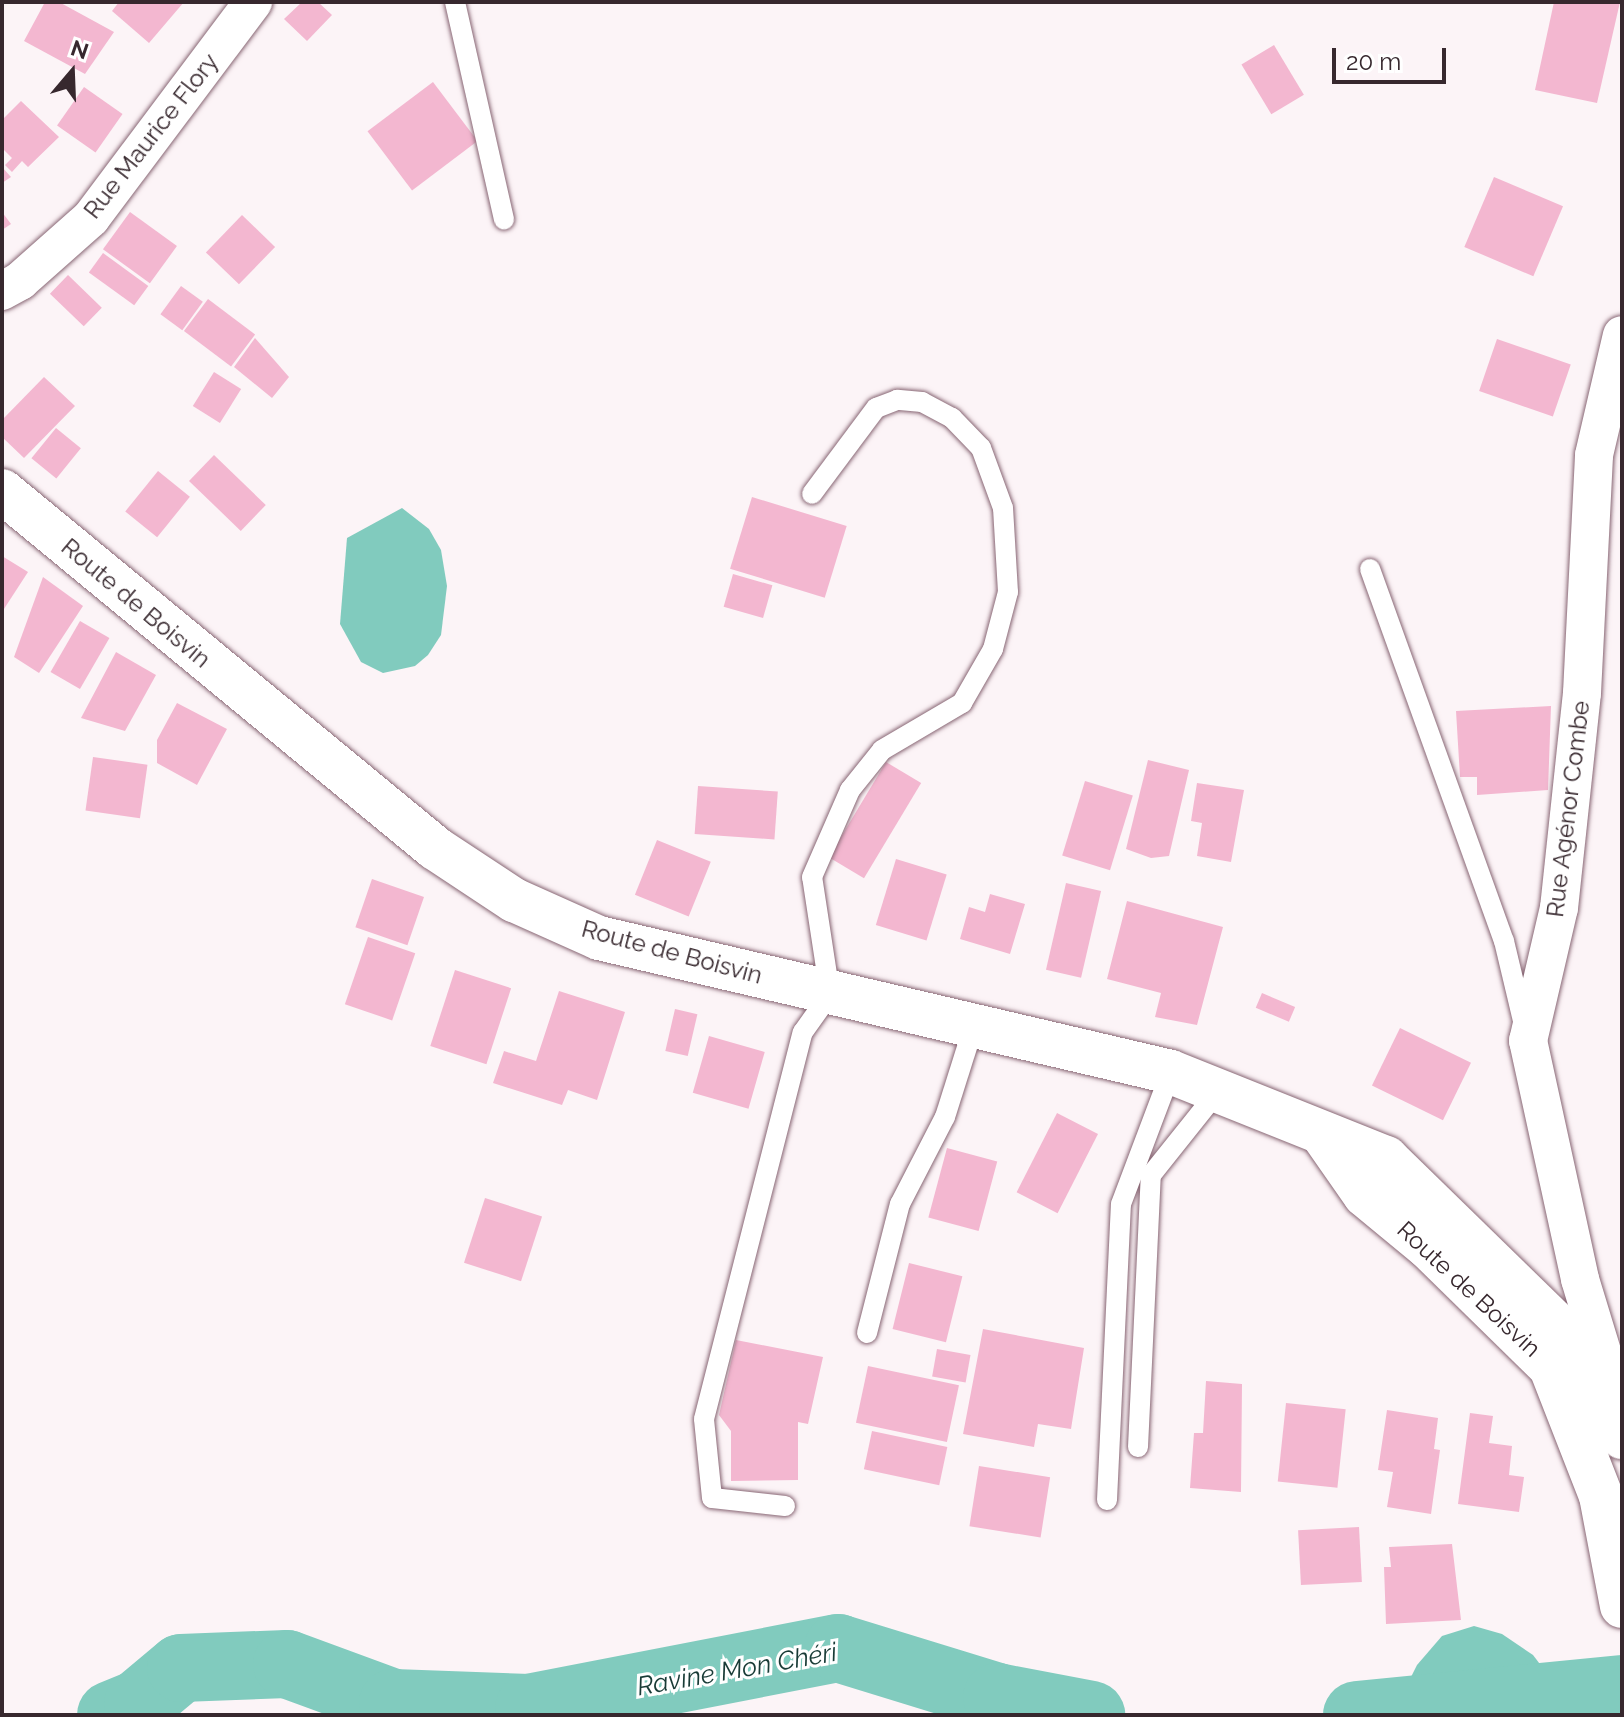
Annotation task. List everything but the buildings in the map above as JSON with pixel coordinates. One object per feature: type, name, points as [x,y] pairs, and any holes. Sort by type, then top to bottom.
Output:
[{"type":"main road","name":"Route de Boisvin","points":[[2,491],[435,848],[514,900],[599,938],[1171,1072],[1386,1158],[1546,1310],[1616,1407]]},
{"type":"main road","name":"Route de Boisvin","points":[[1323,1135],[1365,1195],[1428,1247],[1548,1364],[1616,1407]]},
{"type":"main road","points":[[1546,1310],[1548,1364],[1601,1496],[1621,1602]]},
{"type":"main road","points":[[1601,1496],[1616,1407]]},
{"type":"street","name":"Rue Maurice Flory","points":[[2,291],[20,281],[91,218],[253,2]]},
{"type":"street","name":"Rue Agénor Combe","points":[[1616,1407],[1580,1279],[1528,1041],[1559,908],[1582,693],[1594,455],[1622,335]]},
{"type":"street","points":[[1546,1310],[1580,1279]]},
{"type":"lane","points":[[455,2],[504,220]]},
{"type":"lane","points":[[785,1506],[712,1498],[704,1419],[803,1032],[830,994],[812,877],[828,831],[850,790],[882,750],[962,703],[993,649],[1008,592],[1003,508],[981,448],[952,418],[922,402],[897,400],[876,408],[812,494]]},
{"type":"lane","points":[[1370,569],[1504,941],[1528,1041]]},
{"type":"lane","points":[[867,1333],[900,1204],[945,1117],[974,1025]]},
{"type":"lane","points":[[1107,1500],[1121,1204],[1171,1072]]},
{"type":"lane","points":[[1138,1447],[1151,1175],[1218,1091]]},
{"type":"shaded area","points":[[402,508],[429,529],[441,550],[447,586],[441,635],[428,655],[415,666],[383,673],[361,662],[340,624],[347,538]]},
{"type":"shaded area","points":[[1474,1626],[1502,1634],[1533,1655],[1549,1676],[1530,1715],[1481,1715],[1410,1699],[1407,1685],[1417,1665],[1442,1636]]},
{"type":"waterway","name":"Ravine Mon Chéri","points":[[111,1715],[138,1704],[181,1668],[287,1664],[393,1703],[529,1708],[838,1648],[997,1697],[1091,1715]]},
{"type":"waterway","name":"Ravine Mon Chéri","points":[[1357,1715],[1622,1689]]}]
